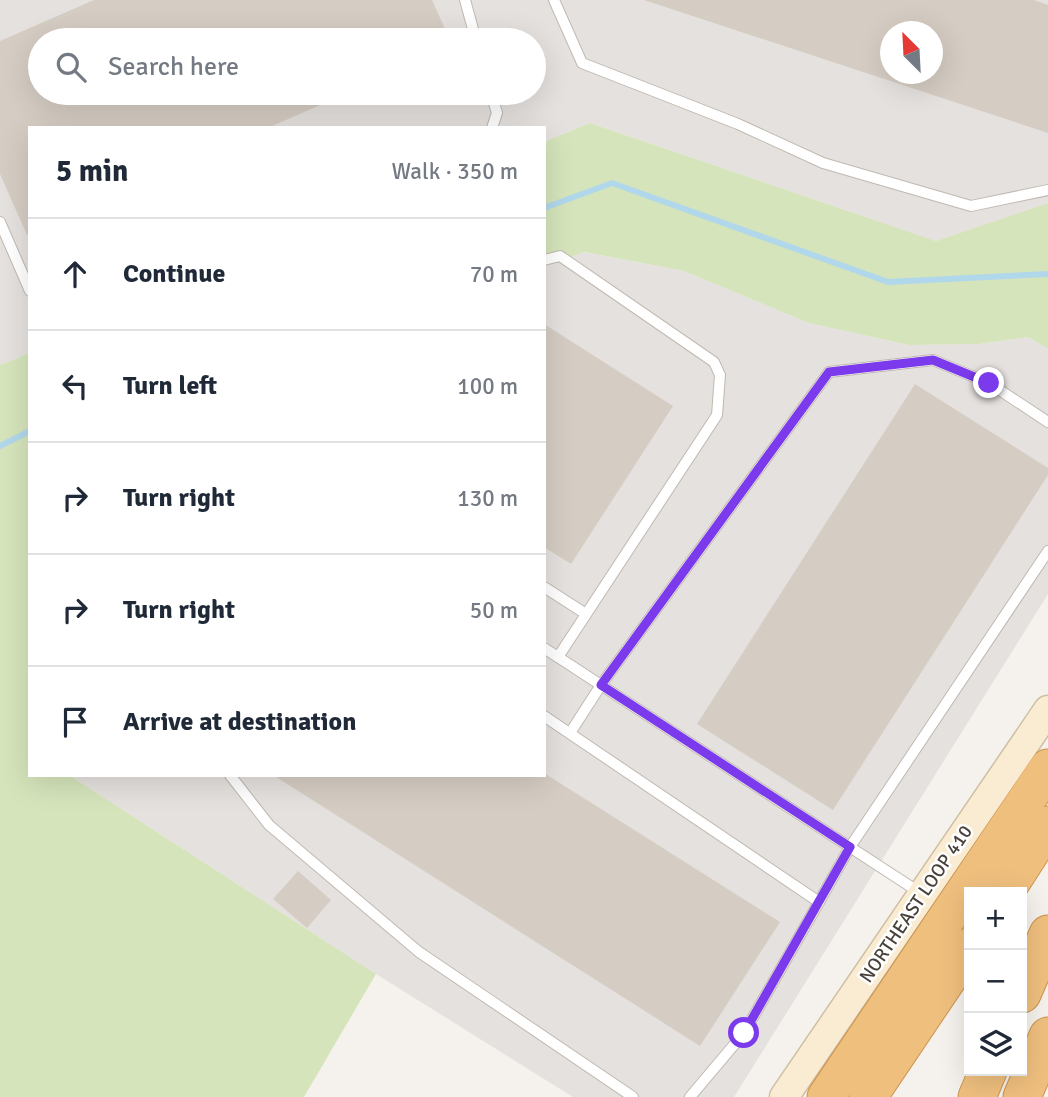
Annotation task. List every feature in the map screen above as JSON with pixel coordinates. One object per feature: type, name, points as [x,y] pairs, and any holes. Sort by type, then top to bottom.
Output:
[{"type":"highway","points":[[826,1097],[1048,768]]},
{"type":"highway","points":[[1008,887],[1048,825]]},
{"type":"highway","points":[[1027,982],[1048,934]]},
{"type":"highway","points":[[868,1097],[967,950]]},
{"type":"highway","points":[[1022,1097],[1048,1036]]},
{"type":"highway","points":[[976,1097],[986,1076]]},
{"type":"main road","name":"NORTHEAST LOOP 410","points":[[784,1097],[1048,710]]},
{"type":"lane","points":[[465,0],[473,28]]},
{"type":"lane","points":[[554,0],[582,63],[738,124],[823,163],[971,206],[1048,190]]},
{"type":"lane","points":[[493,126],[497,113],[495,105]]},
{"type":"lane","points":[[0,222],[28,286]]},
{"type":"lane","points":[[546,259],[559,256],[714,362],[720,375],[717,415],[558,657]]},
{"type":"lane","points":[[570,733],[601,685],[829,372],[933,360],[989,383],[1048,422]]},
{"type":"lane","points":[[690,1097],[744,1033],[850,847],[1048,551]]},
{"type":"lane","points":[[546,588],[586,614]]},
{"type":"lane","points":[[546,649],[923,894]]},
{"type":"lane","points":[[546,717],[819,902]]},
{"type":"lane","points":[[232,777],[270,825],[419,952],[633,1097]]},
{"type":"shaded area","points":[[0,0],[1048,0],[1048,203],[936,241],[590,123],[546,141],[546,126],[28,126],[28,354],[0,365]]},
{"type":"shaded area","points":[[583,252],[684,271],[809,323],[909,345],[979,344],[1028,337],[1048,349],[1048,594],[734,1097],[573,1097],[376,974],[72,777],[546,777],[546,265]]},
{"type":"green space","points":[[590,123],[936,241],[1048,203],[1048,349],[1028,337],[979,344],[909,345],[809,323],[684,271],[584,252],[546,265],[546,141]]},
{"type":"green space","points":[[28,354],[28,777],[72,777],[376,974],[304,1097],[0,1097],[0,365]]},
{"type":"building","points":[[94,0],[432,0],[445,28],[30,28]]},
{"type":"building","points":[[644,0],[1034,0],[1048,5],[1048,133],[899,84],[943,84],[943,21],[880,21],[880,78]]},
{"type":"building","points":[[28,29],[28,105],[320,105],[273,126],[28,126],[27,235],[0,174],[0,41]]},
{"type":"building","points":[[546,325],[673,406],[571,564],[546,548]]},
{"type":"building","points":[[915,384],[1048,468],[1048,475],[833,810],[697,724]]},
{"type":"building","points":[[546,774],[780,922],[700,1046],[276,777],[546,777]]},
{"type":"building","points":[[298,871],[331,900],[307,928],[273,899]]},
{"type":"waterway","points":[[546,207],[612,183],[888,282],[1048,274]]},
{"type":"waterway","points":[[0,446],[28,432]]},
{"type":"route","points":[[744,1033],[850,847],[601,685],[829,372],[933,360],[989,383]]}]
